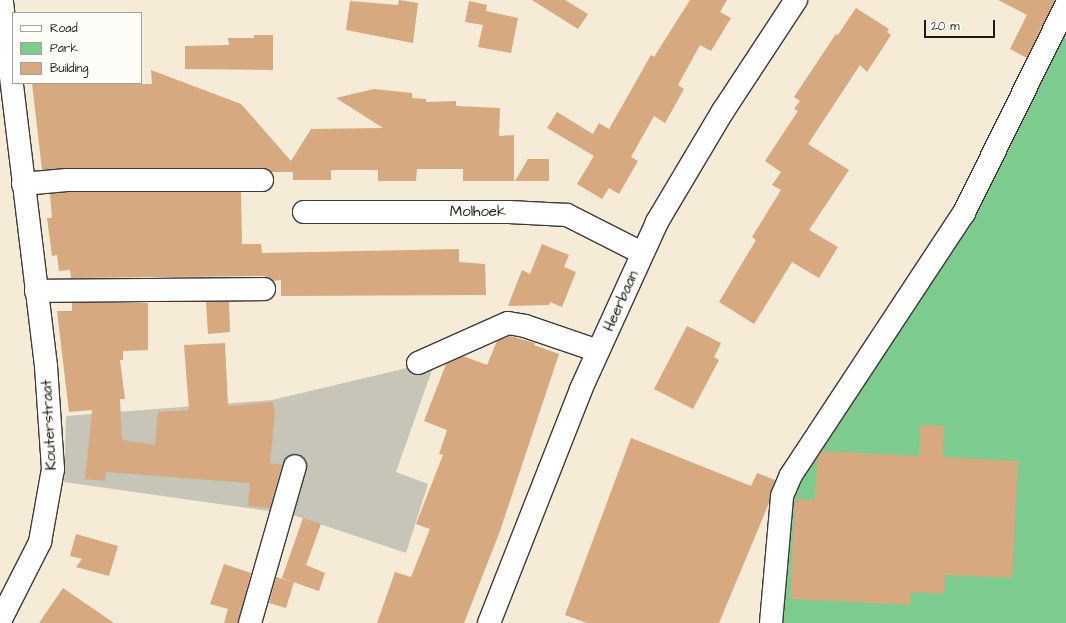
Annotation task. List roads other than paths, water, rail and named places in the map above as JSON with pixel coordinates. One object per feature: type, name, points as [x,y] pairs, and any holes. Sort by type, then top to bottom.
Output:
[{"type":"street","name":"Kouterstraat","points":[[2,0],[12,84]]},
{"type":"street","name":"Heerbaan","points":[[489,623],[598,351],[642,253],[657,222],[789,2]]},
{"type":"street","points":[[771,623],[782,496],[791,475],[964,212],[1066,6]]},
{"type":"street","name":"Kouterstraat","points":[[0,621],[40,542],[53,469],[46,366],[12,84]]},
{"type":"street","points":[[24,184],[66,180],[262,180]]},
{"type":"street","name":"Molhoek","points":[[304,212],[509,212],[567,215],[642,253]]},
{"type":"street","points":[[36,291],[264,289]]},
{"type":"street","points":[[418,363],[508,323],[525,326],[598,351]]},
{"type":"street","points":[[250,623],[295,466]]}]
